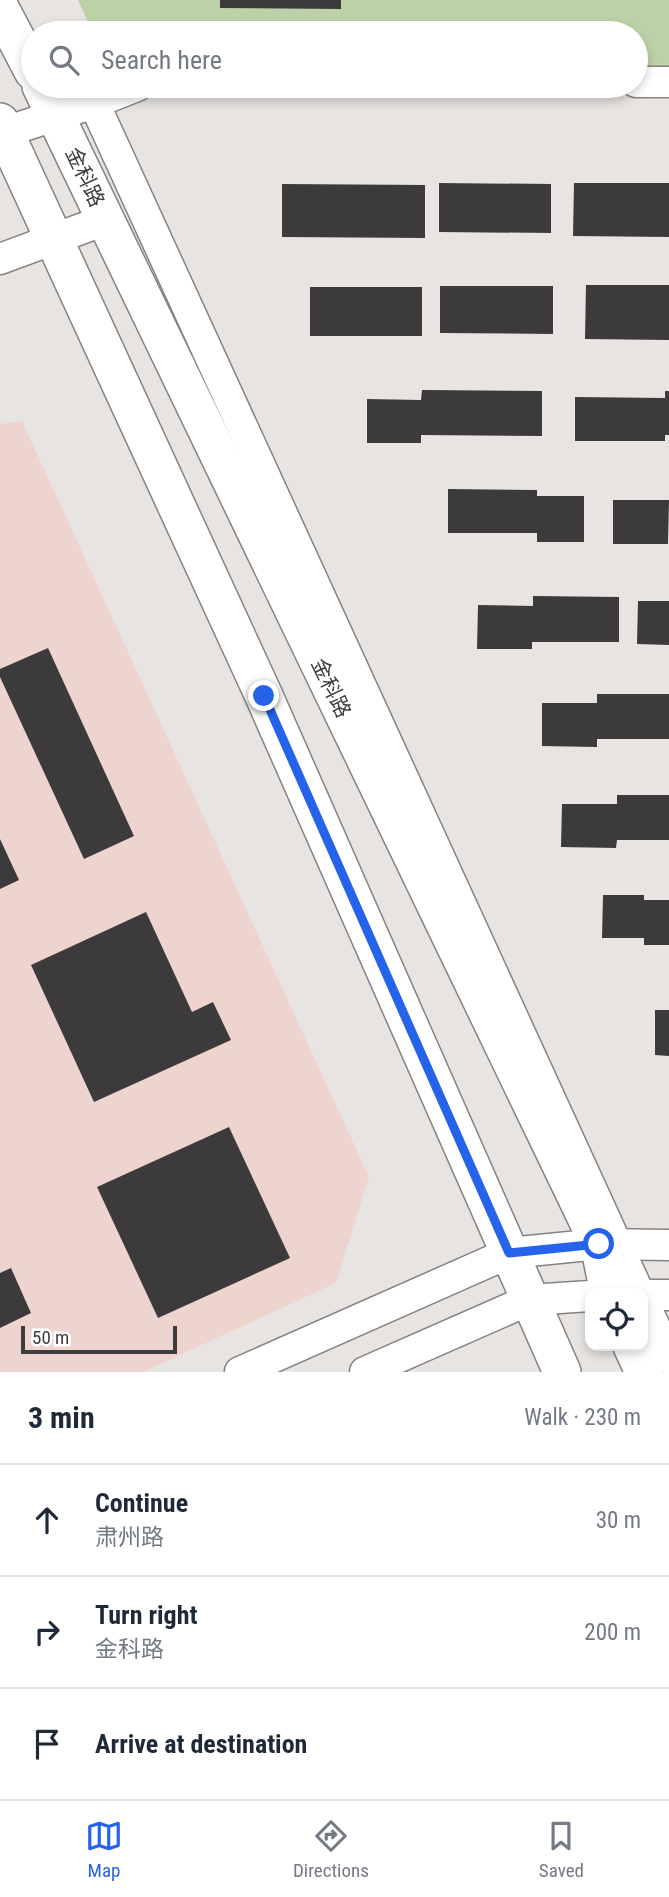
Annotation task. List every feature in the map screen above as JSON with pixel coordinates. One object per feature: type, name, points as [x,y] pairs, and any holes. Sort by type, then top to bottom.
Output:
[{"type":"main road","points":[[0,8],[21,48]]},
{"type":"main road","name":"金科路","points":[[49,101],[608,1245],[609,1288]]},
{"type":"main road","points":[[3,127],[264,696],[562,1372]]},
{"type":"main road","points":[[634,1351],[643,1372]]},
{"type":"street","points":[[648,82],[669,82]]},
{"type":"street","points":[[3,127],[49,101],[94,103],[107,98]]},
{"type":"street","points":[[94,103],[608,1245],[637,1288]]},
{"type":"street","points":[[0,259],[105,220]]},
{"type":"street","points":[[240,1372],[509,1253],[608,1245],[669,1245]]},
{"type":"street","points":[[648,1294],[669,1295]]},
{"type":"street","points":[[365,1372],[529,1300],[585,1296]]},
{"type":"street","points":[[648,1312],[669,1359]]},
{"type":"shaded area","points":[[22,421],[369,1177],[336,1283],[143,1372],[0,1372],[0,424]]},
{"type":"green space","points":[[78,0],[669,0],[669,75],[648,74],[648,21],[88,21]]},
{"type":"building","points":[[220,0],[341,0],[341,9],[220,8]]},
{"type":"building","points":[[439,183],[551,184],[551,233],[439,232]]},
{"type":"building","points":[[574,183],[669,183],[669,237],[573,236]]},
{"type":"building","points":[[282,184],[425,185],[425,238],[282,237]]},
{"type":"building","points":[[586,285],[669,285],[669,340],[585,339]]},
{"type":"building","points":[[440,286],[553,286],[553,334],[440,333]]},
{"type":"building","points":[[310,287],[422,287],[422,336],[310,336]]},
{"type":"building","points":[[422,390],[542,391],[542,436],[421,435],[421,443],[367,443],[367,399],[421,400]]},
{"type":"building","points":[[665,391],[669,391],[669,435],[665,435],[665,441],[575,441],[575,397],[665,398]]},
{"type":"building","points":[[448,489],[537,490],[537,496],[584,496],[584,542],[537,542],[537,533],[448,533]]},
{"type":"building","points":[[613,500],[669,500],[668,544],[613,544]]},
{"type":"building","points":[[533,596],[619,597],[619,642],[532,642],[532,649],[477,649],[478,605],[533,606]]},
{"type":"building","points":[[638,601],[669,601],[669,645],[637,644]]},
{"type":"building","points":[[48,648],[134,836],[84,859],[0,677],[0,669]]},
{"type":"building","points":[[597,694],[669,694],[669,739],[597,739],[597,747],[542,746],[542,703],[597,703]]},
{"type":"building","points":[[617,795],[669,795],[669,840],[617,840],[616,848],[561,847],[562,804],[617,804]]},
{"type":"building","points":[[0,839],[19,880],[0,889]]},
{"type":"building","points":[[603,895],[644,895],[644,900],[669,900],[669,945],[644,945],[644,938],[602,938]]},
{"type":"building","points":[[146,912],[192,1012],[213,1002],[231,1040],[94,1102],[31,965]]},
{"type":"building","points":[[655,1010],[669,1010],[669,1056],[655,1055]]},
{"type":"building","points":[[229,1127],[290,1258],[158,1318],[97,1187]]},
{"type":"building","points":[[11,1268],[31,1313],[0,1328],[0,1273]]},
{"type":"route","points":[[264,696],[509,1253],[599,1244]]}]
